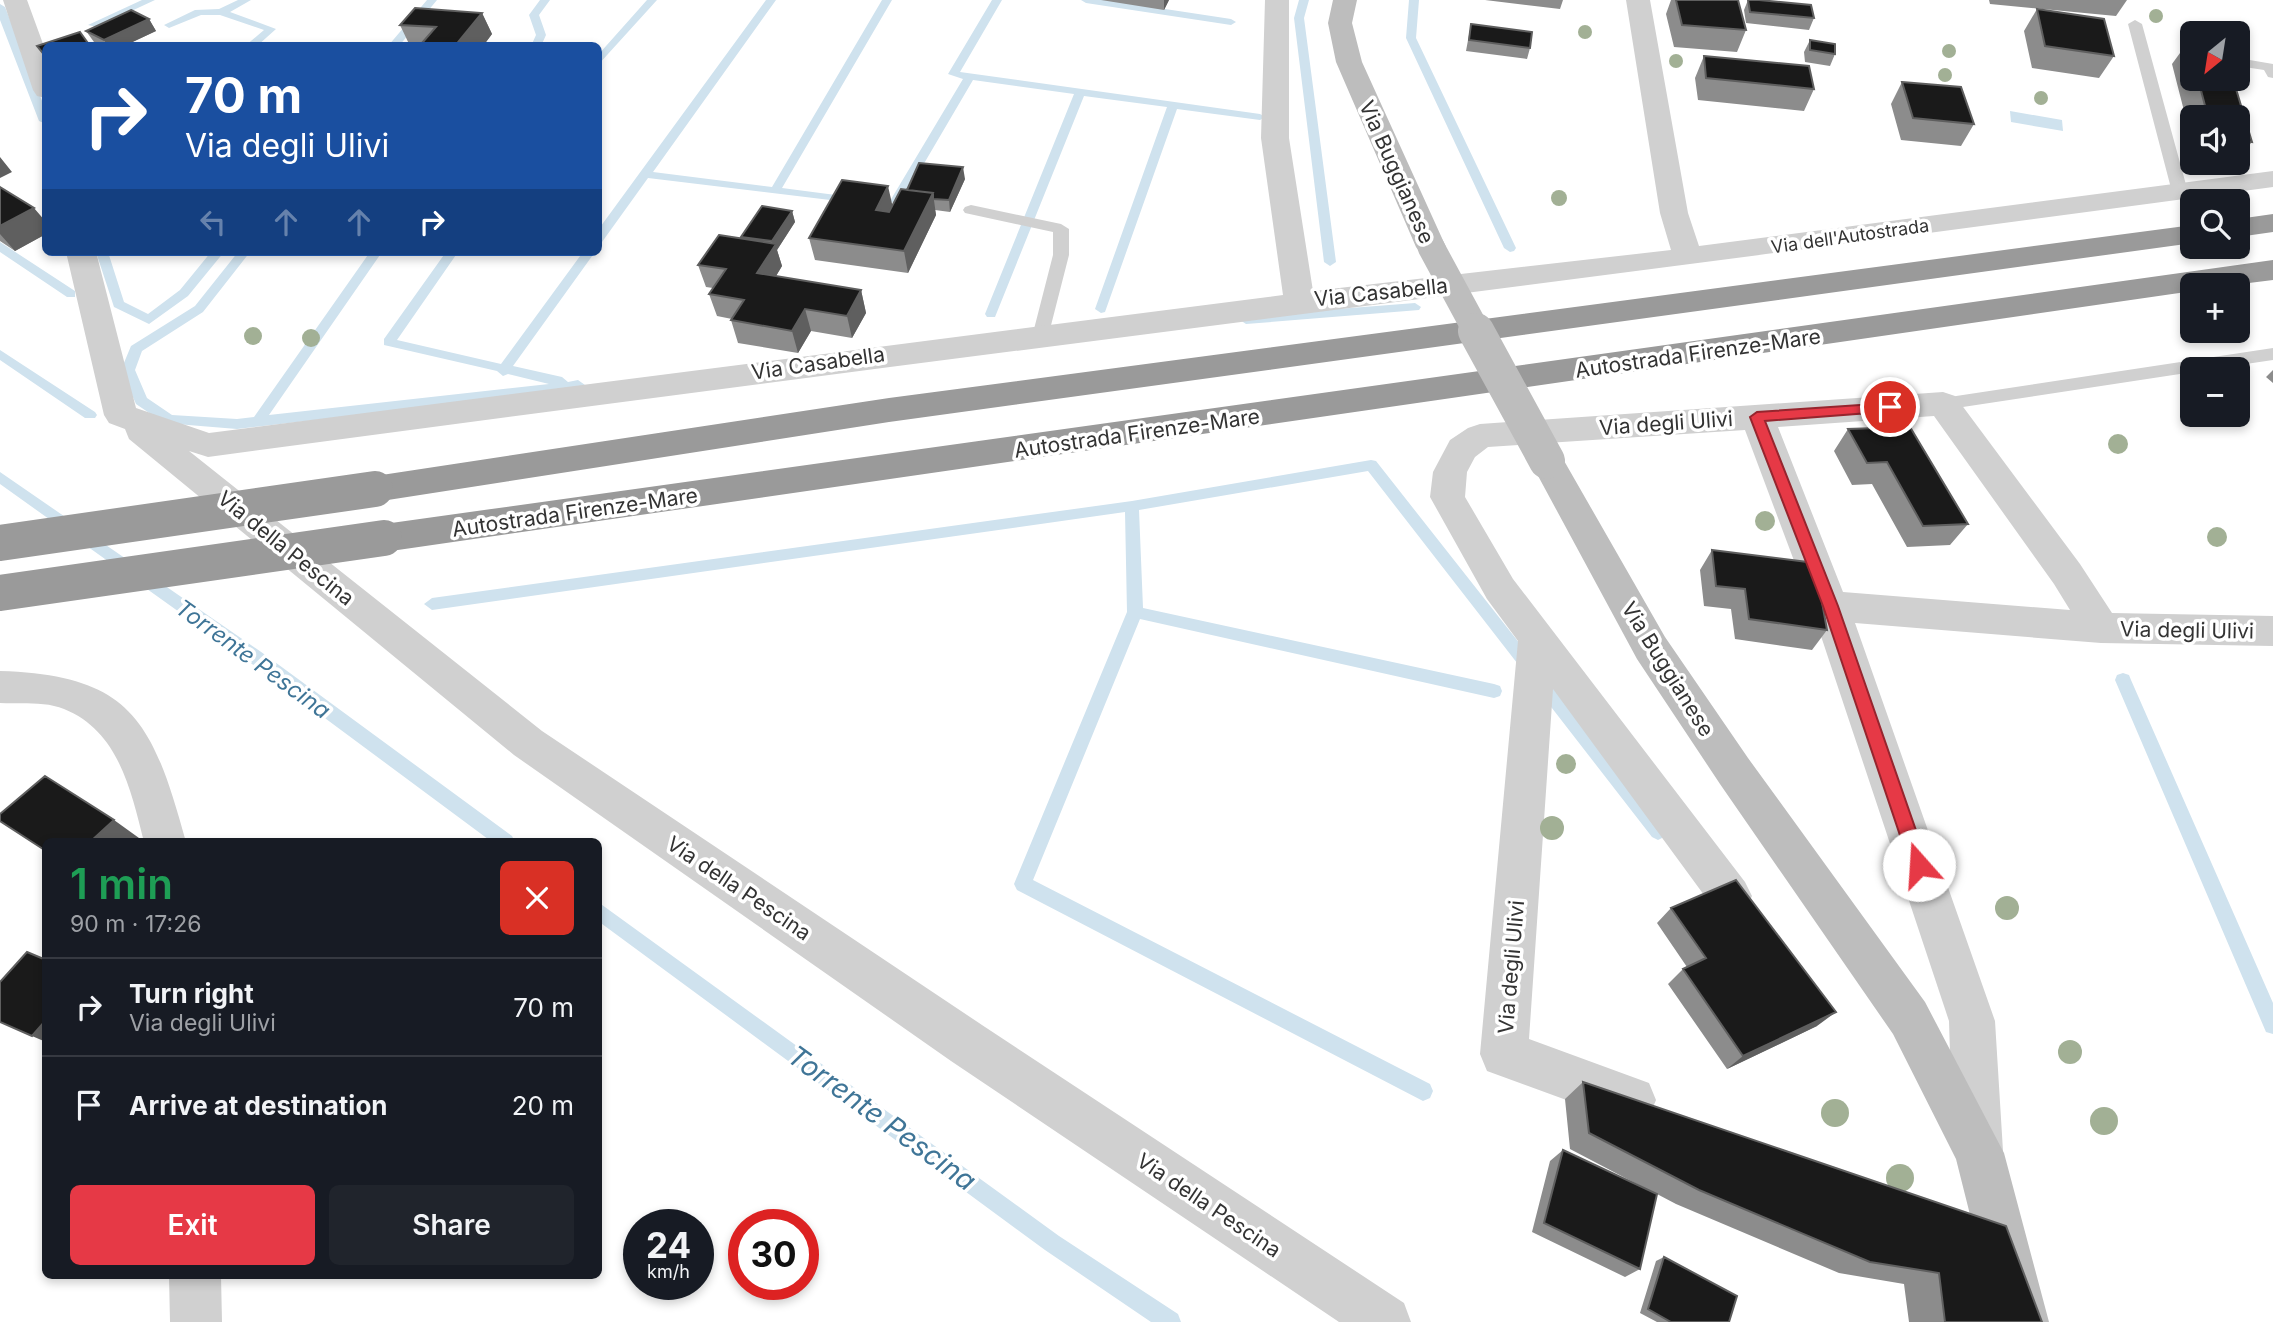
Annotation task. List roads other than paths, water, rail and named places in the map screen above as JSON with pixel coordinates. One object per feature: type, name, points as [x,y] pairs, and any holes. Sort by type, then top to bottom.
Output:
[{"type":"highway","points":[[2250,226],[2273,223]]},
{"type":"highway","points":[[0,543],[889,410],[2180,236]]},
{"type":"highway","name":"Autostrada Firenze-Mare","points":[[0,593],[2273,271]]},
{"type":"main road","name":"Via Buggianese","points":[[1345,0],[1340,23],[1349,62],[1431,247],[1547,461],[1651,648],[1734,771],[1909,1018],[1979,1153],[2023,1322]]},
{"type":"street","points":[[15,0],[42,78]]},
{"type":"street","points":[[1277,0],[1275,138],[1299,301]]},
{"type":"street","points":[[1638,0],[1674,213],[1688,257]]},
{"type":"street","name":"Via dell'Autostrada","points":[[2201,189],[2273,179]]},
{"type":"street","name":"Via dell'Autostrada","points":[[1688,257],[2180,192]]},
{"type":"street","points":[[82,256],[121,415]]},
{"type":"street","name":"Via Casabella","points":[[121,415],[208,445],[1042,333],[1688,257]]},
{"type":"street","name":"Via degli Ulivi","points":[[1730,897],[1500,589],[1447,496],[1450,472],[1462,449],[1480,436],[1943,404],[2067,574],[2101,628]]},
{"type":"street","name":"Via della Pescina","points":[[121,415],[528,744],[968,1044],[1385,1322]]},
{"type":"street","name":"Via degli Ulivi","points":[[1757,417],[1830,606],[1972,1021],[1979,1153]]},
{"type":"street","name":"Via degli Ulivi","points":[[1830,606],[2101,628],[2273,631]]},
{"type":"street","name":"Via degli Ulivi","points":[[1537,638],[1504,1054],[1671,1114]]},
{"type":"street","points":[[0,687],[46,689],[75,696],[104,712],[126,735],[144,764],[164,838]]},
{"type":"street","points":[[195,1279],[196,1322]]},
{"type":"lane","points":[[2135,24],[2180,192]]},
{"type":"lane","points":[[2250,64],[2270,67],[2273,74]]},
{"type":"lane","points":[[971,210],[1062,229],[1060,255],[1042,333]]},
{"type":"lane","points":[[1943,404],[2273,354]]},
{"type":"water","points":[[2010,111],[2062,120],[2063,131],[2011,122]]},
{"type":"waterway","points":[[93,25],[150,0]]},
{"type":"waterway","points":[[221,12],[246,0]]},
{"type":"waterway","points":[[396,42],[432,0]]},
{"type":"waterway","points":[[538,42],[541,35],[534,15],[545,0]]},
{"type":"waterway","points":[[602,57],[652,0]]},
{"type":"waterway","points":[[645,174],[771,0]]},
{"type":"waterway","points":[[775,191],[887,0]]},
{"type":"waterway","points":[[997,0],[953,74],[1260,117]]},
{"type":"waterway","points":[[1086,0],[1231,22]]},
{"type":"waterway","points":[[1304,0],[1299,18],[1330,262]]},
{"type":"waterway","points":[[1414,0],[1411,38],[1510,248]]},
{"type":"waterway","points":[[0,7],[42,116]]},
{"type":"waterway","points":[[169,25],[199,12],[221,12]]},
{"type":"waterway","points":[[221,12],[271,29],[255,42]]},
{"type":"waterway","points":[[896,201],[969,77]]},
{"type":"waterway","points":[[991,314],[1080,92]]},
{"type":"waterway","points":[[1101,309],[1173,105]]},
{"type":"waterway","points":[[602,233],[645,174]]},
{"type":"waterway","points":[[645,174],[851,201]]},
{"type":"waterway","points":[[0,246],[71,294]]},
{"type":"waterway","points":[[103,256],[118,304],[149,320],[184,293],[215,256]]},
{"type":"waterway","points":[[241,256],[199,309],[136,349],[128,370],[141,401],[169,420],[237,424],[258,422]]},
{"type":"waterway","points":[[258,422],[373,256]]},
{"type":"waterway","points":[[449,256],[389,342],[505,369]]},
{"type":"waterway","points":[[505,369],[586,256]]},
{"type":"waterway","points":[[1246,320],[1415,307]]},
{"type":"waterway","points":[[0,354],[90,415]]},
{"type":"waterway","points":[[505,369],[562,382]]},
{"type":"waterway","points":[[258,422],[578,385]]},
{"type":"waterway","points":[[1132,506],[1371,465],[1658,832]]},
{"type":"waterway","name":"Torrente Pescina","points":[[0,477],[258,659],[501,838]]},
{"type":"waterway","points":[[432,604],[1132,506]]},
{"type":"waterway","points":[[1132,506],[1135,612]]},
{"type":"waterway","points":[[1135,612],[1494,691]]},
{"type":"waterway","points":[[1135,612],[1023,884],[1423,1091]]},
{"type":"waterway","points":[[2123,680],[2273,1025]]},
{"type":"waterway","name":"Torrente Pescina","points":[[602,913],[1052,1243],[1170,1322]]}]
